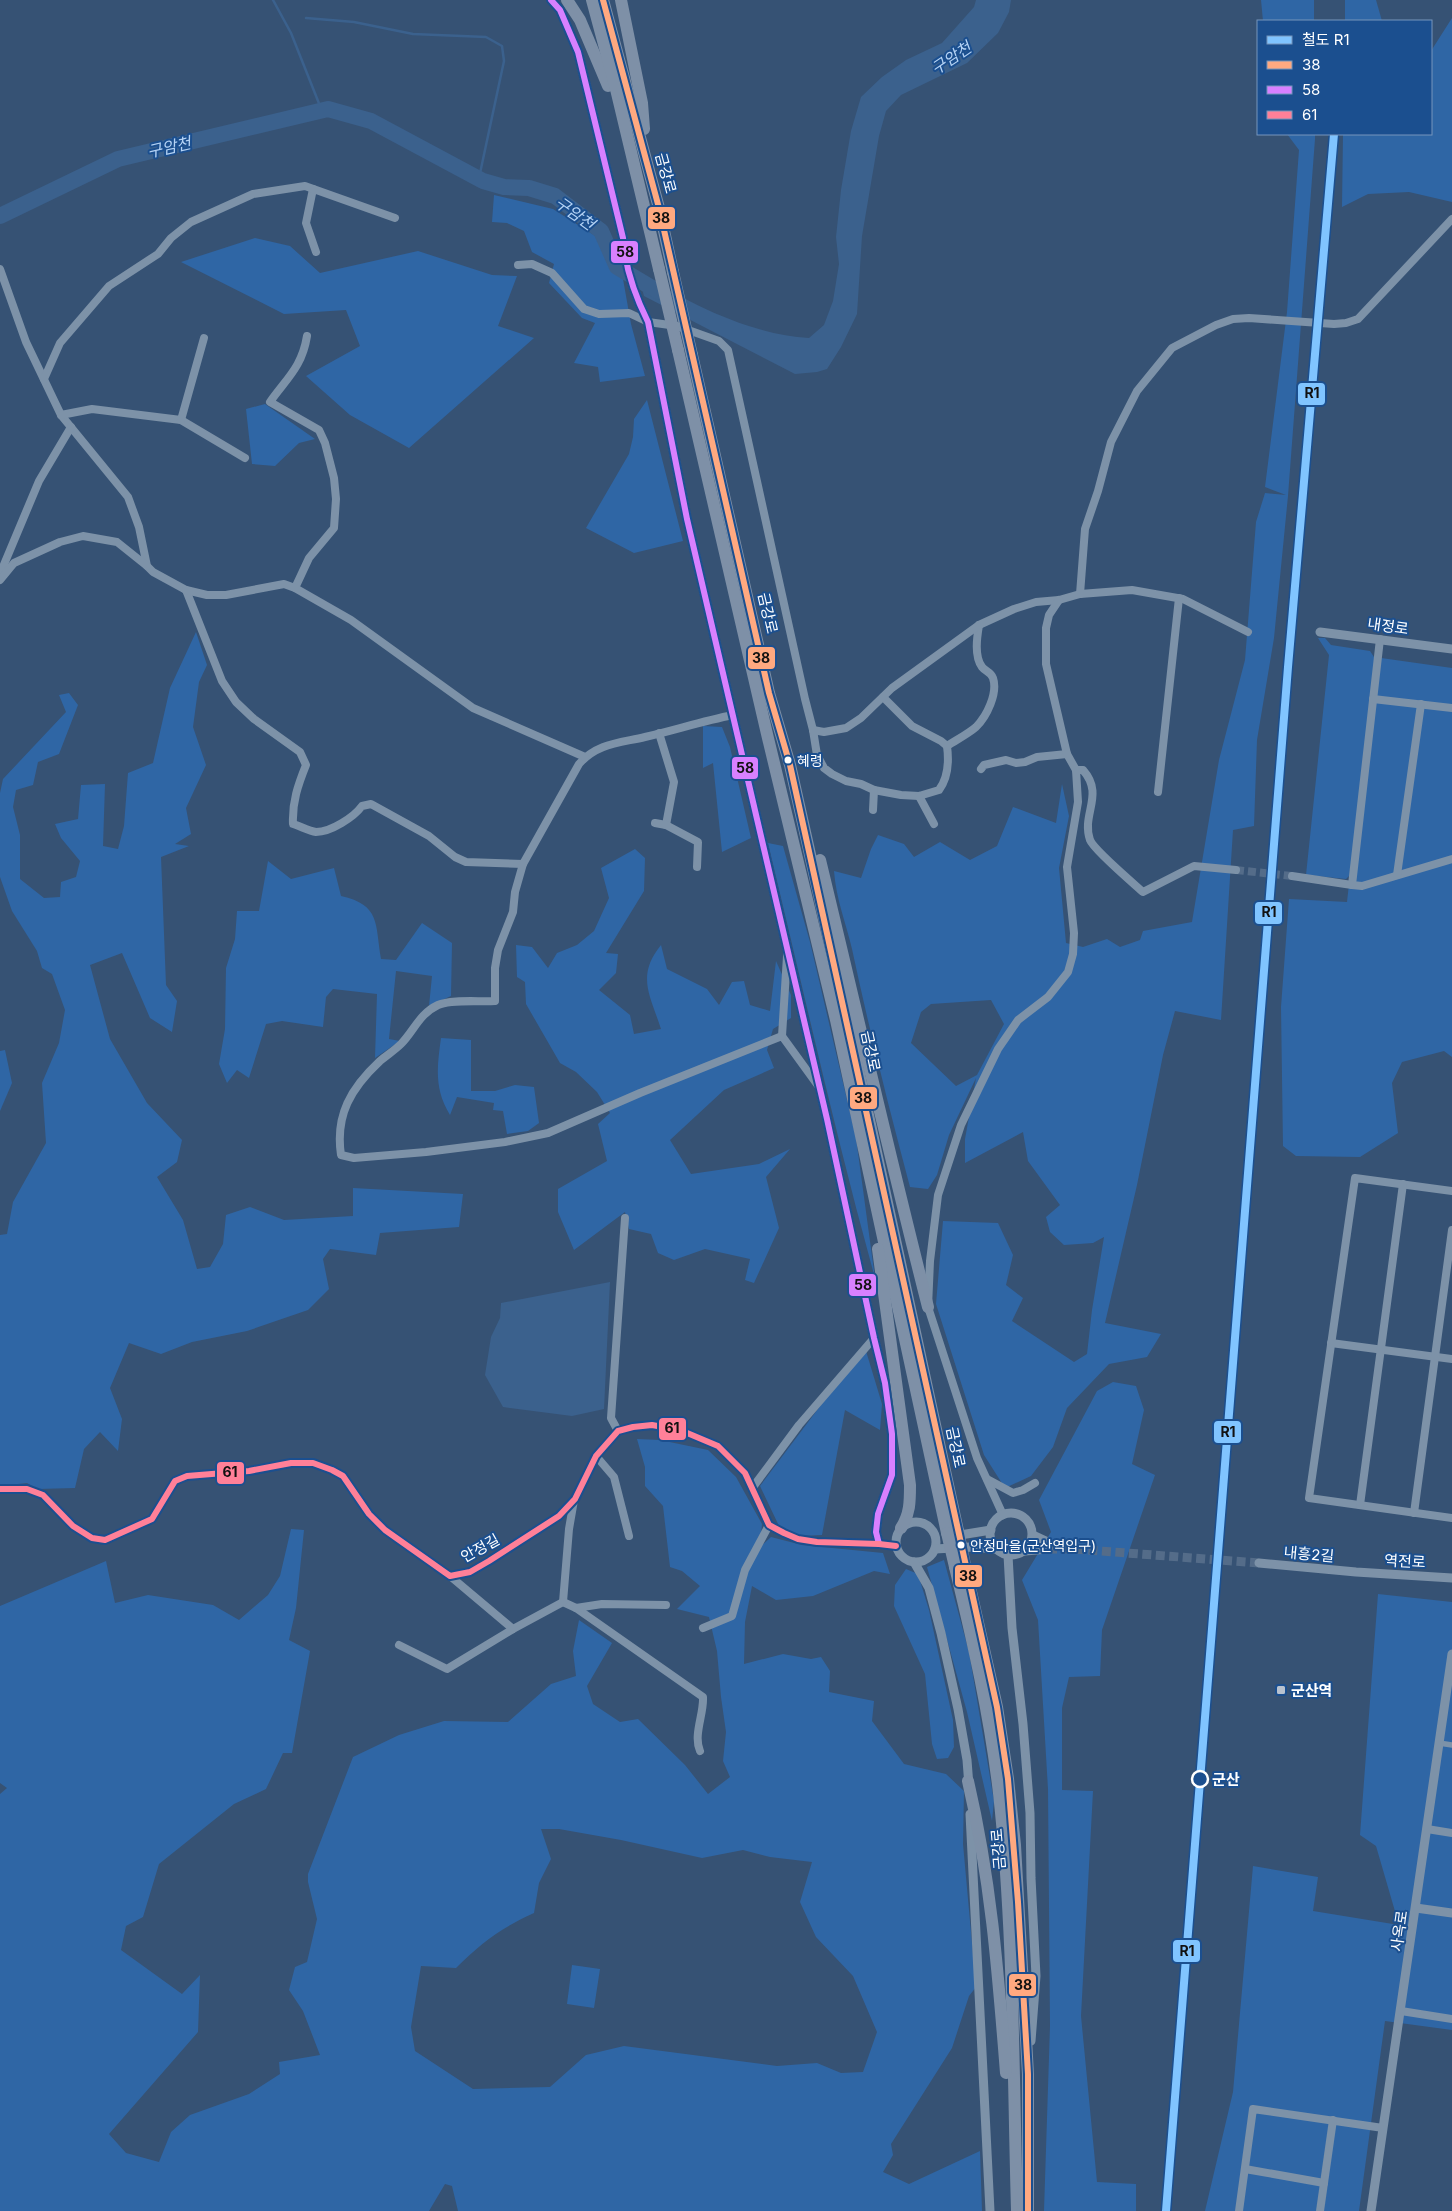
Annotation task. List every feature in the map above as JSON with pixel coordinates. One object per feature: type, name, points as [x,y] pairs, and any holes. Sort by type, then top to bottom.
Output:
[{"type":"highway","points":[[568,0],[580,20],[619,115],[653,209]]},
{"type":"highway","name":"금강로","points":[[592,0],[673,272],[769,693],[790,765],[858,1069],[947,1533]]},
{"type":"highway","name":"금강로","points":[[603,0],[653,209],[659,269],[767,734],[821,954],[947,1533],[960,1566],[998,1707],[1015,1845],[1028,2074],[1028,2211]]},
{"type":"highway","points":[[621,0],[642,103],[653,209]]},
{"type":"highway","points":[[790,765],[807,807],[871,1072],[888,1151],[928,1307]]},
{"type":"highway","points":[[864,1152],[910,1486],[910,1506],[907,1519],[901,1528]]},
{"type":"highway","name":"금강로","points":[[960,1566],[979,1671],[1001,1818],[1012,2004],[1016,2211]]},
{"type":"highway","points":[[968,1781],[985,1857],[998,1956],[1016,2211]]},
{"type":"street","points":[[551,0],[560,10],[578,52],[623,238],[624,252],[638,301],[648,322],[687,519],[788,948],[885,1383],[892,1434],[892,1476],[878,1514],[876,1532],[878,1544]]},
{"type":"street","points":[[44,380],[60,343],[109,286],[158,254],[171,238],[190,222],[253,194],[305,186],[395,218]]},
{"type":"street","points":[[313,189],[306,223],[316,252]]},
{"type":"street","points":[[1080,594],[1085,529],[1112,442],[1137,390],[1172,348],[1216,325],[1233,319],[1248,318],[1334,324],[1346,324],[1358,319],[1452,219]]},
{"type":"street","points":[[518,265],[532,264],[552,273],[584,309],[599,314],[629,313],[648,322],[677,326],[719,341],[728,350],[804,699],[813,730],[817,755],[824,768],[846,781],[861,784],[874,790],[919,796],[939,790],[943,785],[948,758],[947,746]]},
{"type":"street","points":[[0,270],[26,342],[61,415],[128,498],[139,527],[147,566]]},
{"type":"street","points":[[295,588],[309,558],[334,528],[336,499],[334,478],[325,443],[319,430],[270,402],[296,370],[305,349],[307,336]]},
{"type":"street","points":[[181,420],[204,338]]},
{"type":"street","points":[[61,415],[92,409],[181,420],[245,458]]},
{"type":"street","points":[[0,574],[39,481],[71,427]]},
{"type":"street","points":[[0,580],[14,563],[60,542],[83,536],[117,542],[154,572],[186,590],[207,595],[226,595],[284,584],[295,588],[351,620],[473,708],[528,734],[585,757]]},
{"type":"street","points":[[186,590],[222,681],[236,702],[254,719],[300,752],[306,765],[296,791],[292,810],[293,824],[316,832],[348,820],[356,815],[362,806],[371,804],[429,836],[455,857],[466,862],[523,864]]},
{"type":"street","points":[[813,730],[824,732],[846,728],[892,688],[979,625],[1014,609],[1036,602],[1059,600],[1080,594],[1132,590],[1179,598],[1248,632]]},
{"type":"street","points":[[1158,792],[1179,598]]},
{"type":"street","points":[[1004,1515],[977,1458],[928,1307],[930,1261],[938,1195],[961,1125],[998,1049],[1018,1020],[1048,997],[1068,972],[1073,954],[1074,933],[1067,867],[1078,802],[1076,770],[1067,754],[1046,664],[1046,628],[1049,615],[1059,600]]},
{"type":"street","points":[[947,746],[976,727],[993,696],[994,681],[992,675],[982,668],[979,659],[977,639],[979,625]]},
{"type":"street","name":"내정로","points":[[1320,632],[1452,649]]},
{"type":"street","points":[[1352,885],[1380,639]]},
{"type":"street","points":[[883,697],[912,726],[947,746]]},
{"type":"street","points":[[1373,699],[1452,708]]},
{"type":"street","points":[[1397,875],[1421,704]]},
{"type":"street","points":[[732,715],[602,746],[585,757],[579,764],[523,864],[515,892],[513,912],[498,950],[495,1001],[440,1004],[417,1021],[402,1044],[369,1072],[348,1101],[341,1115],[338,1137],[341,1155],[354,1158],[426,1152],[506,1142],[548,1133],[640,1093],[782,1036]]},
{"type":"street","points":[[659,732],[674,782],[666,825]]},
{"type":"street","points":[[981,769],[984,765],[1006,760],[1016,763],[1025,762],[1037,757],[1067,754]]},
{"type":"street","points":[[1076,770],[1083,770],[1093,790],[1088,823],[1091,843],[1143,892],[1194,866],[1236,870]]},
{"type":"street","points":[[873,810],[874,790]]},
{"type":"street","points":[[919,796],[934,824]]},
{"type":"street","points":[[655,822],[666,825],[698,842],[697,867]]},
{"type":"street","points":[[1292,876],[1362,886],[1452,859]]},
{"type":"street","points":[[788,948],[782,1036],[820,1090]]},
{"type":"street","points":[[1452,1191],[1354,1178],[1309,1498],[1452,1518]]},
{"type":"street","points":[[1360,1505],[1403,1184]]},
{"type":"street","points":[[625,1218],[611,1418],[618,1431],[652,1425],[680,1430],[718,1446],[745,1473],[769,1525],[798,1539],[896,1546]]},
{"type":"street","points":[[1414,1513],[1452,1230]]},
{"type":"street","points":[[753,1487],[799,1425],[874,1338]]},
{"type":"street","points":[[1331,1343],[1452,1359]]},
{"type":"street","name":"안정길","points":[[0,1489],[27,1489],[43,1495],[73,1526],[92,1538],[105,1540],[152,1519],[175,1481],[187,1476],[249,1471],[292,1463],[313,1463],[343,1476],[368,1514],[385,1530],[450,1576],[470,1572],[559,1516],[575,1498],[596,1456],[618,1431]]},
{"type":"street","points":[[596,1456],[614,1477],[629,1536]]},
{"type":"street","points":[[986,1480],[1013,1493],[1024,1490],[1035,1483]]},
{"type":"street","points":[[563,1602],[569,1529],[575,1498]]},
{"type":"street","points":[[1025,1551],[1033,1535],[1029,1522],[1024,1517],[1017,1514],[1004,1515],[997,1518],[991,1530],[993,1544],[997,1549],[1008,1555],[1016,1555],[1048,1546],[1033,1535]]},
{"type":"street","points":[[990,2211],[968,1781],[958,1709],[929,1588],[914,1562],[903,1557],[896,1546],[896,1540],[901,1528],[913,1522],[920,1522],[947,1533],[979,1534],[991,1530]]},
{"type":"street","points":[[703,1628],[732,1616],[745,1570],[769,1525]]},
{"type":"street","points":[[914,1562],[927,1559],[947,1533]]},
{"type":"street","points":[[935,1549],[970,1547],[997,1549]]},
{"type":"street","points":[[1008,1555],[1012,1628],[1023,1724],[1030,1813],[1036,1976],[1028,2074]]},
{"type":"street","name":"내흥2길","points":[[1259,1563],[1356,1572]]},
{"type":"street","name":"역전로","points":[[1356,1572],[1452,1578]]},
{"type":"street","points":[[450,1576],[513,1629]]},
{"type":"street","points":[[563,1602],[576,1608],[703,1697],[704,1709],[696,1743],[700,1751]]},
{"type":"street","points":[[400,1645],[447,1669],[513,1629],[563,1602]]},
{"type":"street","points":[[576,1608],[602,1604],[666,1605]]},
{"type":"street","name":"사옥로","points":[[1371,2211],[1452,1654]]},
{"type":"street","points":[[1439,1743],[1452,1745]]},
{"type":"street","points":[[1427,1829],[1452,1833]]},
{"type":"street","points":[[1416,1908],[1452,1913]]},
{"type":"street","points":[[1401,2011],[1452,2019]]},
{"type":"street","points":[[1239,2211],[1253,2110],[1383,2128]]},
{"type":"street","points":[[1320,2211],[1332,2120]]},
{"type":"street","points":[[1245,2169],[1324,2183]]},
{"type":"shaded area","points":[[1261,0],[1314,0],[1314,20],[1263,20]]},
{"type":"shaded area","points":[[1345,0],[1376,0],[1382,20],[1345,20]]},
{"type":"shaded area","points":[[1452,18],[1452,202],[1409,192],[1368,194],[1342,207],[1343,135],[1432,135],[1432,49]]},
{"type":"shaded area","points":[[1288,135],[1315,135],[1288,496],[1274,638],[1257,740],[1254,826],[1233,830],[1221,1020],[1175,1011],[1163,1055],[1137,1185],[1105,1323],[1161,1334],[1147,1357],[1109,1364],[1067,1408],[1053,1447],[1031,1476],[1005,1488],[984,1455],[936,1304],[943,1221],[998,1223],[1013,1255],[1006,1285],[1023,1298],[1012,1321],[1074,1362],[1087,1354],[1104,1237],[1093,1243],[1064,1245],[1050,1232],[1046,1217],[1060,1205],[1028,1161],[1023,1132],[965,1163],[965,1139],[976,1078],[949,1135],[937,1175],[928,1189],[910,1187],[839,901],[834,871],[861,878],[878,835],[904,844],[914,857],[940,842],[970,860],[997,846],[1013,807],[1056,823],[1062,784],[1069,816],[1059,868],[1066,943],[1083,947],[1107,939],[1120,947],[1140,940],[1143,931],[1192,922],[1219,760],[1245,660],[1256,522],[1265,493],[1286,495],[1265,487],[1287,312],[1299,150]],"holes":[[[991,1000],[1004,1024],[977,1075],[956,1086],[911,1043],[921,1012],[931,1004]]]},
{"type":"shaded area","points":[[494,195],[553,209],[597,237],[612,270],[623,279],[631,324],[645,376],[600,382],[598,367],[574,363],[595,323],[582,318],[549,283],[554,264],[532,252],[524,231],[507,223],[492,222]]},
{"type":"shaded area","points":[[255,238],[290,246],[320,273],[418,251],[492,275],[517,276],[498,326],[534,338],[409,448],[350,415],[306,376],[360,346],[346,310],[284,314],[181,262]]},
{"type":"shaded area","points":[[647,400],[683,541],[634,553],[586,528],[629,454],[633,437],[634,419]]},
{"type":"shaded area","points":[[265,404],[315,439],[299,443],[275,466],[252,464],[246,409]]},
{"type":"shaded area","points":[[196,632],[207,665],[199,682],[193,727],[206,765],[186,808],[191,834],[175,844],[189,846],[161,857],[166,985],[177,1001],[172,1032],[150,1018],[122,953],[90,965],[110,1039],[147,1103],[182,1140],[177,1162],[157,1177],[183,1220],[197,1269],[210,1267],[223,1244],[226,1215],[250,1207],[284,1220],[353,1216],[353,1188],[463,1194],[459,1227],[380,1233],[376,1255],[330,1249],[323,1259],[329,1289],[308,1310],[247,1331],[192,1342],[161,1354],[129,1343],[110,1388],[122,1419],[118,1451],[100,1432],[84,1449],[75,1488],[37,1489],[27,1483],[0,1486],[0,1235],[7,1234],[13,1202],[46,1143],[42,1083],[59,1043],[65,1010],[52,974],[42,968],[37,951],[12,911],[0,877],[0,793],[3,779],[66,712],[59,695],[69,693],[78,705],[59,754],[38,762],[33,785],[16,790],[13,807],[20,835],[20,879],[44,898],[60,897],[61,882],[76,877],[80,861],[61,838],[55,824],[78,819],[81,785],[105,784],[103,846],[118,849],[124,826],[128,773],[153,763],[170,688]]},
{"type":"shaded area","points":[[1318,638],[1325,638],[1331,645],[1370,651],[1374,657],[1452,668],[1452,1057],[1444,1051],[1402,1062],[1392,1083],[1398,1133],[1360,1157],[1296,1156],[1283,1146],[1281,1007],[1289,899],[1347,902],[1350,875],[1346,879],[1306,875],[1329,655]]},
{"type":"shaded area","points":[[703,726],[722,727],[730,747],[751,838],[722,852],[713,763],[703,768]]},
{"type":"shaded area","points":[[768,843],[783,846],[810,942],[856,1138],[875,1278],[833,1115]]},
{"type":"shaded area","points":[[635,849],[645,858],[644,891],[606,953],[618,954],[616,973],[599,990],[630,1015],[634,1034],[661,1029],[650,996],[647,976],[653,956],[661,945],[667,969],[707,989],[719,1005],[732,982],[744,981],[750,1005],[770,1011],[776,961],[791,995],[791,1018],[773,1029],[767,1050],[774,1068],[724,1090],[670,1140],[691,1174],[759,1164],[790,1149],[766,1177],[779,1228],[754,1283],[745,1280],[750,1259],[705,1249],[674,1260],[658,1253],[651,1234],[629,1229],[625,1212],[574,1250],[558,1212],[558,1189],[607,1161],[598,1124],[610,1113],[597,1092],[576,1072],[560,1063],[526,1004],[525,982],[517,977],[516,945],[532,947],[548,968],[557,953],[577,945],[594,931],[609,898],[601,868]]},
{"type":"shaded area","points":[[268,861],[291,879],[334,868],[341,896],[363,905],[374,918],[381,959],[396,960],[422,923],[452,943],[451,996],[429,1006],[432,976],[396,971],[389,1039],[400,1041],[375,1058],[377,994],[333,989],[326,997],[323,1027],[282,1021],[266,1024],[249,1078],[237,1070],[227,1083],[219,1064],[225,1029],[226,968],[235,939],[237,911],[259,911]]},
{"type":"shaded area","points":[[441,1038],[471,1040],[471,1091],[495,1091],[515,1085],[534,1087],[539,1123],[528,1131],[507,1134],[503,1111],[493,1110],[494,1103],[457,1097],[450,1115],[439,1087],[438,1059]]},
{"type":"shaded area","points":[[5,1050],[12,1083],[0,1111],[0,1051]]},
{"type":"shaded area","points":[[866,1351],[882,1404],[880,1430],[845,1410],[822,1535],[801,1536],[779,1526],[760,1486],[824,1401]]},
{"type":"shaded area","points":[[1113,1382],[1136,1386],[1144,1410],[1132,1464],[1155,1475],[1102,1630],[1100,1676],[1069,1677],[1062,1708],[1062,1790],[1093,1791],[1081,2016],[1097,2182],[1136,2184],[1136,2211],[1044,2211],[1050,2026],[1048,1789],[1038,1620],[1022,1580],[1051,1532],[1039,1500],[1097,1391]]},
{"type":"shaded area","points":[[637,1439],[660,1440],[708,1450],[736,1477],[762,1524],[760,1547],[771,1537],[802,1545],[883,1553],[890,1574],[874,1571],[813,1596],[776,1600],[752,1586],[745,1622],[744,1664],[783,1654],[811,1659],[821,1657],[830,1671],[829,1692],[874,1701],[872,1721],[904,1764],[946,1774],[964,1791],[963,1844],[976,1987],[969,1996],[952,2048],[891,2144],[893,2155],[883,2172],[909,2184],[980,2151],[982,2211],[458,2211],[452,2186],[445,2184],[429,2211],[0,2211],[0,1794],[7,1788],[0,1783],[0,1606],[106,1561],[115,1603],[148,1595],[213,1605],[239,1620],[268,1595],[280,1576],[291,1529],[304,1530],[296,1608],[289,1640],[310,1651],[292,1753],[283,1753],[266,1789],[234,1804],[159,1864],[143,1917],[126,1926],[121,1950],[182,1994],[200,1975],[198,2032],[109,2134],[126,2153],[159,2162],[171,2132],[190,2115],[249,2094],[280,2074],[279,2062],[320,2055],[303,2011],[289,1990],[295,1967],[307,1962],[317,1919],[308,1882],[308,1874],[353,1757],[399,1735],[444,1721],[508,1722],[551,1684],[576,1676],[573,1651],[579,1620],[612,1643],[587,1686],[593,1704],[620,1722],[638,1719],[685,1765],[708,1794],[730,1777],[723,1761],[726,1732],[717,1651],[709,1617],[677,1609],[700,1586],[682,1571],[670,1567],[663,1506],[645,1486],[645,1467]],"holes":[[[541,1829],[559,1829],[621,1840],[702,1858],[743,1850],[770,1857],[812,1862],[800,1902],[816,1937],[853,1976],[877,2032],[863,2072],[841,2073],[817,2063],[777,2066],[624,2046],[586,2055],[550,2087],[473,2089],[415,2051],[411,2027],[421,1966],[456,1968],[492,1936],[534,1913],[539,1883],[551,1859]]]},
{"type":"shaded area","points":[[944,1560],[969,1652],[994,1801],[992,1821],[967,1712],[927,1567]]},
{"type":"shaded area","points":[[906,1569],[918,1574],[929,1610],[953,1720],[954,1747],[948,1758],[937,1759],[932,1744],[925,1674],[894,1606],[895,1585]]},
{"type":"shaded area","points":[[1378,1594],[1452,1602],[1452,2030],[1385,2021],[1359,2211],[1205,2211],[1233,2092],[1253,1866],[1318,1877],[1313,1911],[1399,1925],[1376,1846],[1360,1835]]},
{"type":"shaded area","points":[[572,1965],[600,1969],[594,2008],[567,2004]]},
{"type":"water","points":[[976,0],[1011,0],[1009,12],[998,33],[967,63],[901,95],[886,111],[879,136],[862,236],[857,314],[841,347],[827,369],[795,374],[644,296],[637,272],[677,295],[741,324],[786,335],[809,338],[824,325],[833,301],[839,264],[836,237],[841,190],[851,131],[861,97],[882,77],[906,60],[942,43],[974,7]]},
{"type":"water","points":[[610,1282],[604,1409],[572,1416],[503,1407],[485,1375],[491,1337],[500,1318],[501,1303]]},
{"type":"waterway","points":[[273,0],[291,33],[322,111]]},
{"type":"waterway","points":[[306,18],[354,22],[413,34],[486,37],[502,46],[504,61],[479,178]]},
{"type":"waterway","name":"구암천","points":[[0,216],[118,159],[328,109],[371,121],[483,181],[504,187],[529,188],[555,196],[601,231],[617,267],[659,292]]},
{"type":"tunnel","points":[[1236,870],[1292,876]]},
{"type":"tunnel","points":[[1048,1549],[1074,1549],[1259,1563]]},
{"type":"rail line","name":"R1","points":[[1166,2211],[1288,667],[1334,135]]},
{"type":"transit line","name":"58","points":[[551,0],[560,10],[578,52],[623,238],[628,270],[648,322],[687,519],[827,1119],[885,1383],[892,1434],[892,1475],[878,1514],[876,1532],[879,1544]]},
{"type":"transit line","name":"38","points":[[603,0],[659,208],[769,693],[790,765],[997,1707],[1008,1779],[1018,1902],[1028,2074],[1028,2211]]},
{"type":"transit line","name":"61","points":[[0,1489],[27,1489],[43,1495],[73,1526],[92,1538],[105,1540],[152,1519],[175,1481],[187,1476],[249,1471],[291,1463],[313,1463],[343,1476],[369,1514],[385,1530],[450,1576],[470,1572],[559,1516],[575,1499],[596,1456],[618,1431],[652,1425],[680,1430],[718,1446],[745,1473],[769,1525],[784,1533],[798,1539],[817,1542],[896,1546]]},
{"type":"place","name":"혜령","points":[[788,760]]},
{"type":"place","name":"안정마을(군산역입구)","points":[[961,1545]]},
{"type":"place","name":"군산역","points":[[1281,1690]]},
{"type":"place","name":"군산","points":[[1200,1779]]}]
